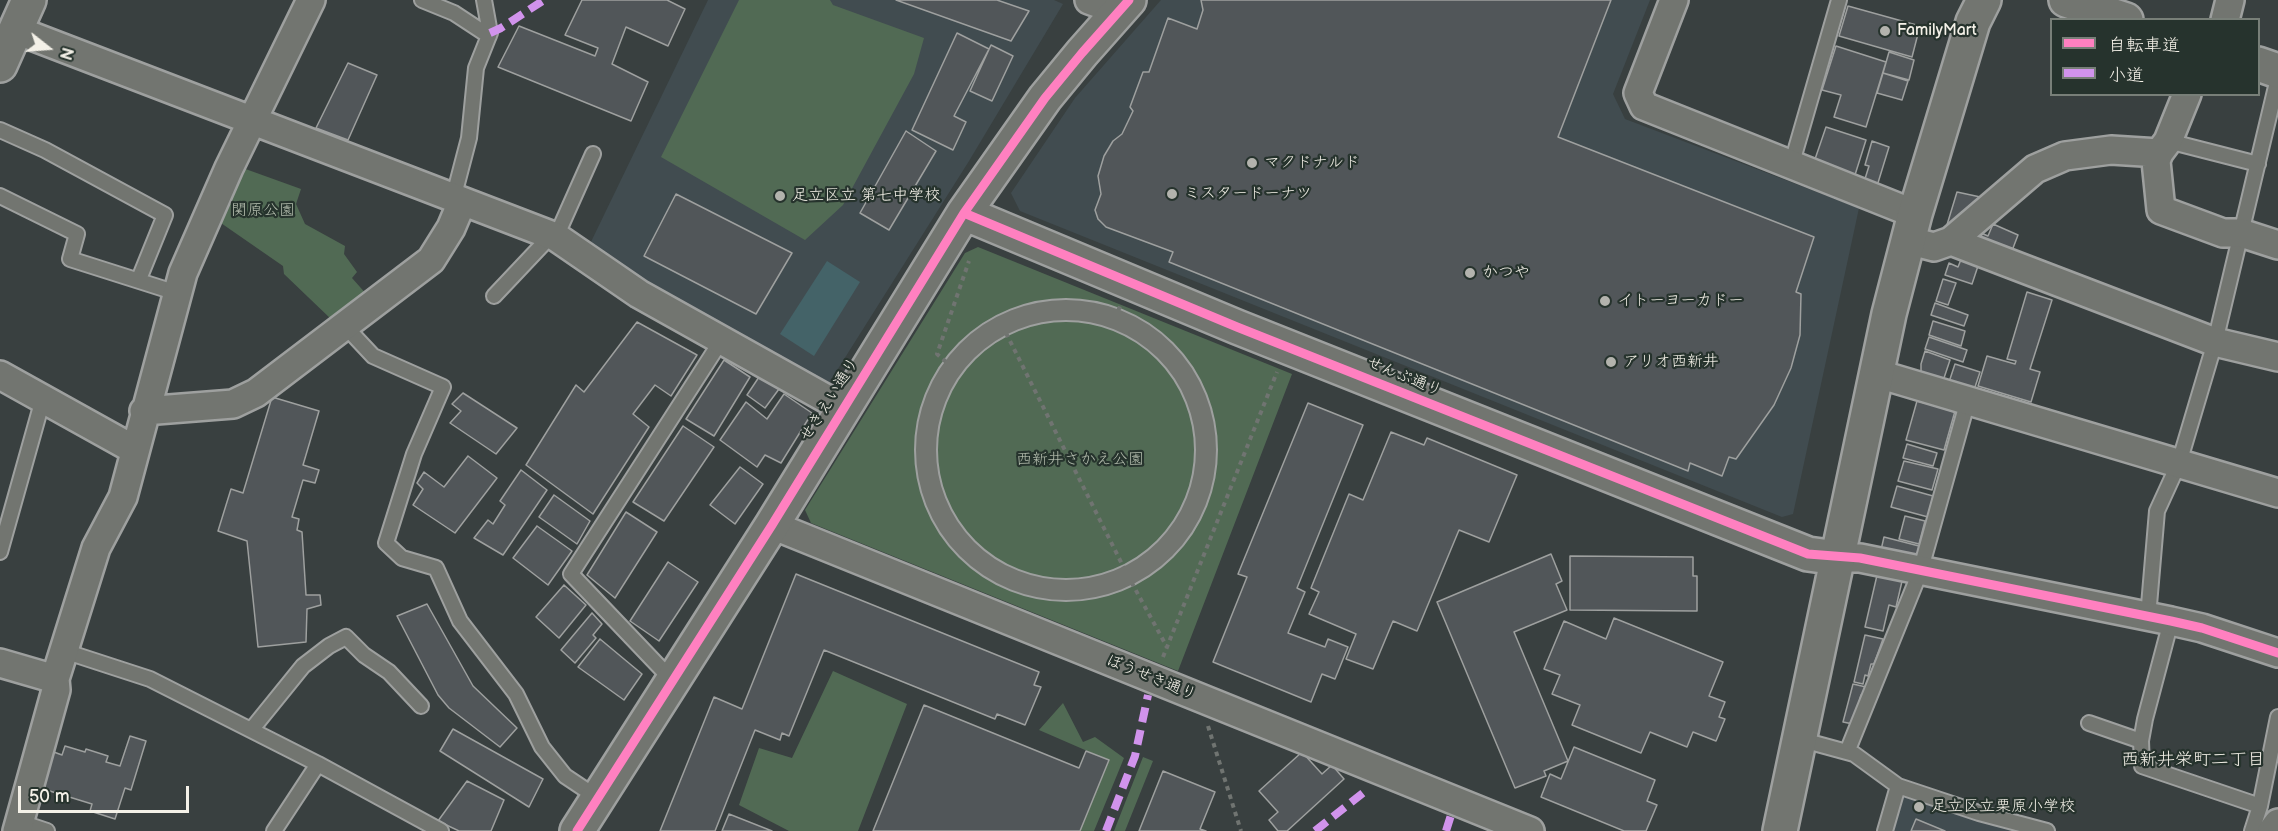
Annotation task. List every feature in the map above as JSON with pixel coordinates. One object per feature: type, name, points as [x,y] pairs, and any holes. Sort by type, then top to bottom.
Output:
[{"type":"street","points":[[0,65],[29,0]]},
{"type":"street","points":[[18,826],[64,651],[96,548],[123,497],[177,293],[225,178],[311,0]]},
{"type":"street","points":[[1089,0],[1124,6]]},
{"type":"street","points":[[1674,0],[1638,93],[1644,106],[1791,166],[1911,227],[1934,247],[1951,241],[2035,169],[2065,156],[2163,147]]},
{"type":"street","points":[[1780,831],[1875,373],[1911,227],[1973,22],[1984,0]]},
{"type":"street","points":[[2066,0],[2120,18]]},
{"type":"street","points":[[2226,18],[2230,0]]},
{"type":"street","name":"せきえい通り","points":[[578,831],[772,525],[964,213],[1045,98],[1124,6]]},
{"type":"street","points":[[16,30],[552,236],[639,294],[843,408]]},
{"type":"street","points":[[2260,64],[2278,71]]},
{"type":"street","points":[[2186,96],[2156,161],[2161,210],[2223,233],[2241,233],[2278,245]]},
{"type":"street","points":[[144,411],[232,404],[256,393],[431,260],[451,228],[457,200]]},
{"type":"street","name":"せんぷ通り","points":[[964,213],[1237,327],[1808,554],[1836,558]]},
{"type":"street","points":[[1951,241],[2215,342],[2278,357]]},
{"type":"street","points":[[1066,309],[1098,313],[1115,319],[1130,325],[1157,343],[1179,367],[1195,396],[1204,428],[1205,461],[1199,493],[1188,519],[1172,542],[1152,561],[1128,576],[1102,586],[1075,590],[1047,589],[1020,583],[995,571],[972,555],[954,534],[939,510],[930,484],[926,457],[928,429],[937,397],[952,368],[975,344],[1002,325],[1033,314],[1066,309]]},
{"type":"street","points":[[1875,373],[2278,493]]},
{"type":"street","points":[[0,375],[135,450]]},
{"type":"street","name":"ぼうせき通り","points":[[772,525],[1530,831]]},
{"type":"street","points":[[1836,558],[1860,558],[2202,628],[2278,653]]},
{"type":"street","points":[[0,663],[56,684]]},
{"type":"street","points":[[2269,815],[2272,831]]},
{"type":"lane","points":[[422,0],[454,13],[489,36]]},
{"type":"lane","points":[[457,200],[469,138],[476,68],[490,33],[484,0]]},
{"type":"lane","points":[[1791,166],[1839,0]]},
{"type":"lane","points":[[2269,815],[2142,766],[2141,741],[2159,619],[2157,511],[2180,463],[2215,342],[2278,78]]},
{"type":"lane","points":[[0,130],[45,150],[165,215],[139,279]]},
{"type":"lane","points":[[2163,147],[2258,164]]},
{"type":"lane","points":[[494,296],[552,236],[593,154]]},
{"type":"lane","points":[[0,196],[77,234],[70,259],[139,279],[177,293]]},
{"type":"lane","points":[[344,325],[373,356],[443,387],[414,454],[386,543],[402,558],[436,568],[460,621],[516,694],[542,747],[565,776],[598,798]]},
{"type":"lane","points":[[674,681],[571,574],[721,341]]},
{"type":"lane","points":[[0,552],[43,399]]},
{"type":"lane","points":[[1846,752],[1920,572],[1968,400]]},
{"type":"lane","points":[[252,729],[303,666],[329,646],[346,637],[364,655],[389,672],[421,706]]},
{"type":"lane","points":[[64,651],[150,679],[209,710],[252,729],[441,831]]},
{"type":"lane","points":[[2252,831],[2269,815],[2278,717]]},
{"type":"lane","points":[[2089,723],[2141,741]]},
{"type":"lane","points":[[1799,739],[1854,754],[1898,786],[1979,813],[2046,831]]},
{"type":"lane","points":[[274,831],[318,764]]},
{"type":"lane","points":[[1885,831],[1898,786]]},
{"type":"lane","points":[[18,826],[47,831]]},
{"type":"path","points":[[952,368],[937,354],[972,251]]},
{"type":"path","points":[[1002,325],[1128,576],[1167,646]]},
{"type":"path","points":[[1160,666],[1281,363]]},
{"type":"path","points":[[1206,719],[1241,831]]},
{"type":"shaded area","name":"足立区立 第七中学校","points":[[708,0],[1054,0],[1063,4],[969,161],[829,383],[822,382],[631,274],[615,259],[589,246]]},
{"type":"shaded area","name":"アリオ西新井","points":[[1161,0],[1650,0],[1613,94],[1625,119],[1859,208],[1793,514],[1782,517],[1020,211],[1011,193],[1075,98]]},
{"type":"shaded area","name":"足立区立栗原小学校","points":[[1909,795],[1964,815],[2022,831],[1891,831],[1900,798]]},
{"type":"green space","points":[[739,0],[830,0],[833,5],[924,38],[914,74],[843,205],[805,240],[661,157]]},
{"type":"green space","name":"関原公園","points":[[240,167],[301,189],[296,204],[305,224],[345,246],[344,254],[357,272],[352,278],[368,296],[332,320],[284,274],[283,266],[218,221]]},
{"type":"green space","name":"西新井さかえ公園","points":[[978,247],[1292,374],[1178,671],[811,523],[805,510],[965,253]]},
{"type":"green space","points":[[833,671],[907,704],[858,831],[789,831],[739,805],[759,748],[792,758]]},
{"type":"green space","points":[[1063,703],[1083,742],[1095,737],[1124,758],[1094,831],[1080,831],[1108,760],[1039,730]]},
{"type":"green space","points":[[1143,757],[1153,761],[1125,831],[1114,831]]},
{"type":"water","points":[[827,261],[860,282],[814,356],[780,334]]},
{"type":"building","points":[[582,0],[667,0],[685,9],[668,46],[626,27],[612,64],[648,82],[631,121],[498,67],[519,26],[595,56],[598,48],[565,35]]},
{"type":"building","points":[[896,0],[997,0],[1029,11],[1011,41]]},
{"type":"building","name":"アリオ西新井","points":[[1201,0],[1611,0],[1558,137],[1814,237],[1796,292],[1801,294],[1800,335],[1791,368],[1774,405],[1736,459],[1729,457],[1722,476],[1690,463],[1688,471],[1169,262],[1173,252],[1106,227],[1098,219],[1095,210],[1101,194],[1098,176],[1104,156],[1113,141],[1122,134],[1133,111],[1130,107],[1143,72],[1149,72],[1168,18],[1197,29],[1203,10]]},
{"type":"building","points":[[1848,6],[1920,26],[1912,57],[1839,36]]},
{"type":"building","points":[[957,33],[989,49],[954,116],[966,122],[953,150],[912,130]]},
{"type":"building","points":[[991,45],[1013,56],[992,101],[970,91]]},
{"type":"building","points":[[1836,46],[1886,62],[1866,127],[1834,117],[1841,95],[1822,90]]},
{"type":"building","points":[[1889,52],[1914,60],[1909,80],[1883,73]]},
{"type":"building","points":[[348,63],[377,75],[348,140],[316,128]]},
{"type":"building","points":[[1883,73],[1908,81],[1902,100],[1877,93]]},
{"type":"building","points":[[1826,127],[1866,140],[1854,178],[1813,165]]},
{"type":"building","points":[[906,131],[936,151],[889,230],[860,213]]},
{"type":"building","points":[[1872,141],[1889,147],[1877,186],[1864,182],[1869,166],[1865,165]]},
{"type":"building","points":[[1957,192],[1985,198],[1946,228]]},
{"type":"building","points":[[676,194],[792,253],[756,314],[644,256]]},
{"type":"building","points":[[1993,224],[2018,235],[2010,256],[1978,243],[1981,233],[1988,236]]},
{"type":"building","points":[[1962,257],[1979,263],[1972,284],[1945,275],[1949,263],[1958,267]]},
{"type":"building","points":[[1943,279],[1956,283],[1948,305],[1936,301]]},
{"type":"building","points":[[2027,292],[2052,300],[2030,369],[2040,372],[2031,402],[1978,386],[1987,356],[2015,364],[2016,361],[2007,359]]},
{"type":"building","points":[[1935,303],[1968,315],[1964,326],[1931,315]]},
{"type":"building","points":[[1933,321],[1965,331],[1961,346],[1929,335]]},
{"type":"building","points":[[637,322],[697,355],[671,396],[655,385],[633,414],[649,427],[593,514],[526,465],[576,385],[584,392]]},
{"type":"building","points":[[1929,337],[1967,350],[1963,362],[1925,349]]},
{"type":"building","points":[[1925,351],[1950,360],[1942,384],[1921,377],[1921,364]]},
{"type":"building","points":[[724,360],[750,377],[714,436],[686,419]]},
{"type":"building","points":[[1955,364],[1980,372],[1973,393],[1948,385]]},
{"type":"building","points":[[759,377],[779,389],[765,408],[747,395]]},
{"type":"building","points":[[463,393],[517,428],[496,454],[450,423],[461,411],[452,404]]},
{"type":"building","points":[[784,394],[812,413],[781,463],[765,455],[757,467],[720,440],[746,402],[767,419]]},
{"type":"building","points":[[272,397],[319,411],[303,465],[319,470],[315,483],[303,480],[292,517],[299,519],[297,530],[302,532],[306,595],[320,595],[321,605],[307,609],[306,642],[258,647],[247,541],[218,531],[231,489],[243,493]]},
{"type":"building","points":[[1917,401],[1955,411],[1944,450],[1906,440]]},
{"type":"building","points":[[1308,403],[1363,425],[1297,588],[1305,592],[1288,633],[1325,647],[1328,639],[1348,647],[1335,679],[1322,674],[1311,702],[1213,662],[1247,577],[1238,574]]},
{"type":"building","points":[[683,426],[714,447],[664,521],[633,502]]},
{"type":"building","points":[[1391,432],[1424,445],[1427,438],[1517,475],[1489,542],[1459,530],[1417,631],[1393,621],[1373,669],[1346,659],[1356,634],[1309,614],[1319,592],[1311,588],[1349,494],[1363,500]]},
{"type":"building","points":[[1907,444],[1937,453],[1933,466],[1903,458]]},
{"type":"building","points":[[468,456],[497,478],[455,533],[413,505],[423,489],[417,483],[424,472],[444,487]]},
{"type":"building","points":[[1904,461],[1938,469],[1932,490],[1898,481]]},
{"type":"building","points":[[740,467],[763,484],[735,524],[710,505]]},
{"type":"building","points":[[521,470],[547,490],[503,555],[474,538],[488,520],[493,524],[505,505],[500,501]]},
{"type":"building","points":[[1897,486],[1933,496],[1928,517],[1891,507]]},
{"type":"building","points":[[554,495],[590,521],[577,544],[539,517]]},
{"type":"building","points":[[626,512],[657,532],[615,598],[587,575]]},
{"type":"building","points":[[1905,516],[1925,521],[1919,544],[1899,539]]},
{"type":"building","points":[[537,526],[572,551],[548,585],[513,558]]},
{"type":"building","points":[[1884,537],[1919,546],[1916,560],[1881,550]]},
{"type":"building","points":[[1551,554],[1562,581],[1556,584],[1567,610],[1514,632],[1568,761],[1544,771],[1546,776],[1515,788],[1437,602]]},
{"type":"building","points":[[1570,556],[1693,557],[1693,576],[1697,576],[1697,611],[1570,610]]},
{"type":"building","points":[[668,562],[698,582],[659,641],[630,621]]},
{"type":"building","points":[[1878,571],[1903,577],[1896,607],[1889,605],[1883,631],[1865,627]]},
{"type":"building","points":[[796,574],[1039,672],[1034,685],[1041,687],[1025,725],[997,714],[995,719],[824,650],[789,736],[782,733],[780,740],[755,730],[715,831],[660,831],[714,697],[742,709]]},
{"type":"building","points":[[564,585],[586,605],[559,638],[536,617]]},
{"type":"building","points":[[427,604],[473,686],[517,728],[500,747],[449,708],[438,695],[397,616]]},
{"type":"building","points":[[592,613],[602,624],[593,635],[596,638],[575,663],[561,650]]},
{"type":"building","points":[[1614,618],[1723,662],[1709,696],[1725,702],[1719,717],[1725,719],[1716,741],[1693,732],[1687,747],[1650,732],[1641,753],[1572,725],[1580,705],[1552,694],[1560,675],[1544,669],[1564,621],[1606,639]]},
{"type":"building","points":[[1865,635],[1883,639],[1874,664],[1871,664],[1863,684],[1854,682]]},
{"type":"building","points":[[600,639],[642,674],[624,700],[578,667]]},
{"type":"building","points":[[1853,684],[1866,687],[1864,696],[1861,695],[1853,724],[1843,722]]},
{"type":"building","points":[[924,705],[1079,768],[1086,751],[1109,760],[1080,831],[873,831]]},
{"type":"building","points":[[453,729],[543,779],[529,807],[440,751]]},
{"type":"building","points":[[130,736],[146,741],[131,790],[125,788],[115,819],[90,811],[92,804],[40,788],[51,751],[62,755],[65,746],[85,752],[86,749],[108,756],[106,762],[120,766]]},
{"type":"building","points":[[1574,747],[1655,780],[1647,801],[1657,805],[1646,831],[1624,831],[1541,797],[1550,774],[1561,779]]},
{"type":"building","points":[[1302,752],[1322,774],[1332,765],[1344,779],[1287,831],[1278,831],[1269,820],[1278,812],[1259,791]]},
{"type":"building","points":[[1163,771],[1215,792],[1200,829],[1206,831],[1139,831]]},
{"type":"building","points":[[467,781],[504,800],[491,831],[459,831],[438,821]]},
{"type":"building","points":[[729,814],[772,831],[722,831]]},
{"type":"building","points":[[1916,819],[1945,831],[1911,831]]},
{"type":"marked path","points":[[490,33],[544,0]]},
{"type":"marked path","points":[[1106,831],[1135,756],[1148,695]]},
{"type":"marked path","points":[[1315,831],[1363,793]]},
{"type":"marked path","points":[[1446,831],[1451,815]]},
{"type":"cycle path","points":[[577,831],[772,525],[964,213],[1045,98],[1129,0]]},
{"type":"cycle path","points":[[964,213],[1237,327],[1808,554],[1860,558],[2171,621],[2202,628],[2278,653]]},
{"type":"place","name":"FamilyMart","points":[[1885,31]]},
{"type":"place","name":"マクドナルド","points":[[1252,163]]},
{"type":"place","name":"ミスタードーナツ","points":[[1172,194]]},
{"type":"place","name":"足立区立 第七中学校","points":[[780,196]]},
{"type":"place","name":"かつや","points":[[1470,273]]},
{"type":"place","name":"イトーヨーカドー","points":[[1605,301]]},
{"type":"place","name":"アリオ西新井","points":[[1611,362]]},
{"type":"place","name":"足立区立栗原小学校","points":[[1919,807]]},
{"type":"district","name":"西新井栄町二丁目","points":[[2193,760]]}]
